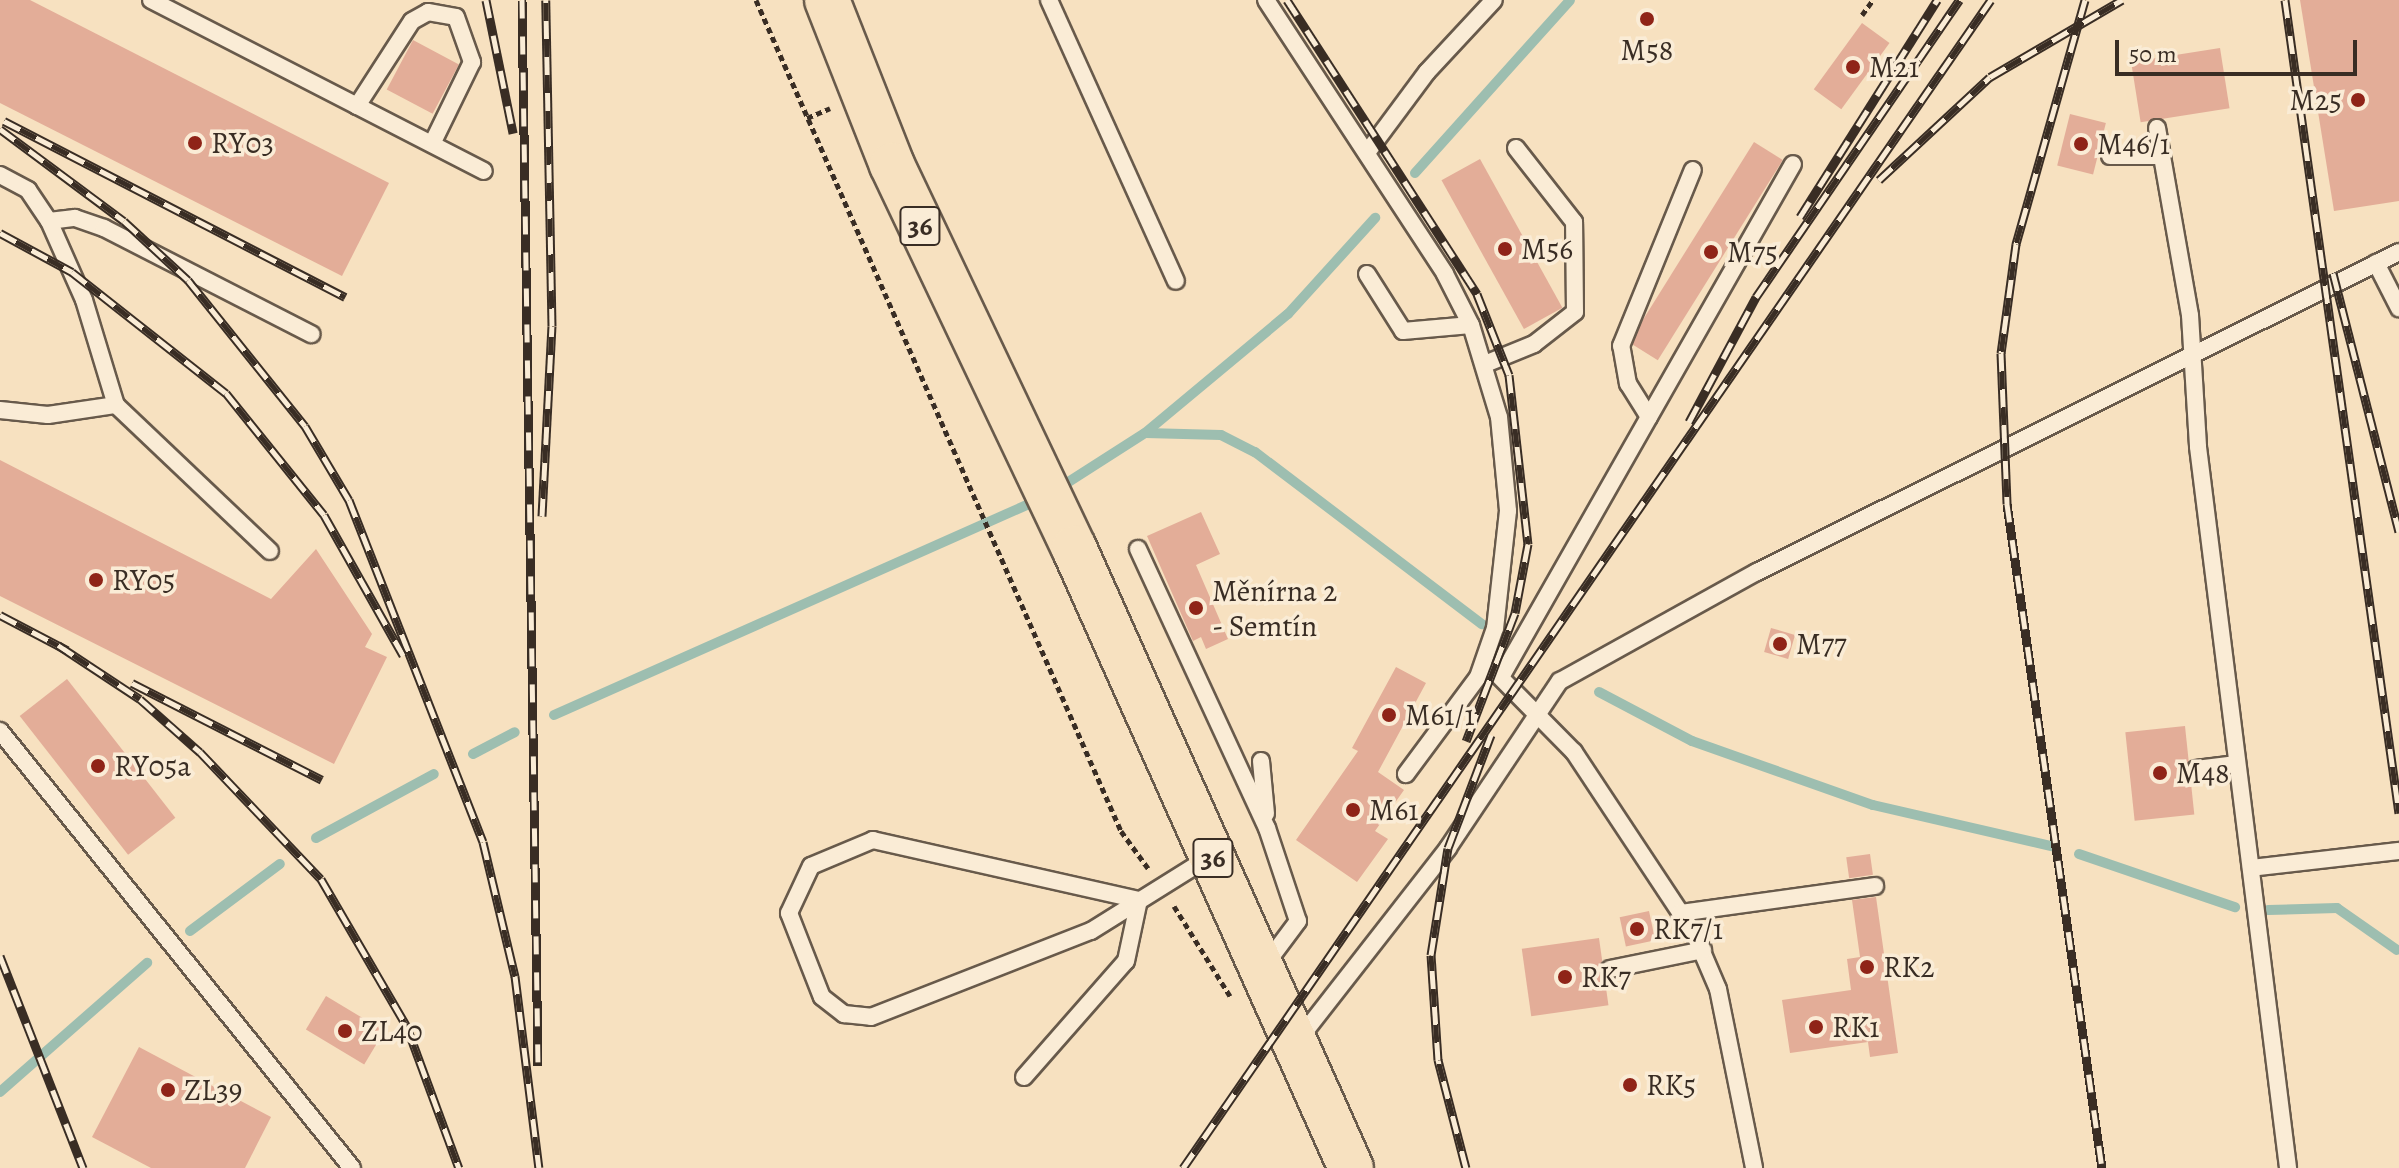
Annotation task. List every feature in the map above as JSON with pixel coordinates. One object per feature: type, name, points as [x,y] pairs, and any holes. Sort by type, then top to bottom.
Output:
[{"type":"main road","name":"36","points":[[827,0],[867,110],[1074,548],[1351,1168]]},
{"type":"lane","points":[[151,0],[484,171]]},
{"type":"lane","points":[[1049,0],[1176,281]]},
{"type":"lane","points":[[1266,0],[1369,150],[1471,325],[1485,364],[1508,511],[1500,604],[1484,662],[1406,774]]},
{"type":"lane","points":[[1369,150],[1427,72],[1494,0]]},
{"type":"lane","points":[[357,106],[412,21],[428,12],[456,17],[472,62],[432,144]]},
{"type":"lane","points":[[2157,128],[2192,354],[2237,764],[2288,1168]]},
{"type":"lane","points":[[1485,364],[1534,344],[1575,312],[1574,222],[1516,148]]},
{"type":"lane","points":[[2110,156],[2161,156]]},
{"type":"lane","points":[[1501,677],[1793,164]]},
{"type":"lane","points":[[1649,417],[1628,384],[1621,346],[1693,170]]},
{"type":"lane","points":[[0,175],[28,190],[49,221],[116,405],[270,551]]},
{"type":"lane","points":[[49,221],[75,218],[104,228],[311,334]]},
{"type":"lane","points":[[1296,1043],[1448,848],[1536,709],[1560,681],[1619,645],[2399,252]]},
{"type":"lane","points":[[2376,263],[2399,308]]},
{"type":"lane","points":[[1367,274],[1403,331],[1471,325]]},
{"type":"lane","points":[[0,410],[48,415],[116,405]]},
{"type":"lane","points":[[1138,549],[1267,828],[1298,921],[1263,969]]},
{"type":"lane","points":[[1484,662],[1536,709],[1586,768],[1703,950],[1742,1088],[1754,1168]]},
{"type":"lane","points":[[0,731],[352,1168]]},
{"type":"lane","points":[[1261,761],[1267,828]]},
{"type":"lane","points":[[2196,769],[2237,764]]},
{"type":"lane","points":[[1139,900],[873,840],[811,866],[789,913],[822,997],[844,1014],[871,1017],[1071,940],[1139,900],[1212,855]]},
{"type":"lane","points":[[2251,868],[2399,851]]},
{"type":"lane","points":[[1680,913],[1875,886]]},
{"type":"lane","points":[[1024,1077],[1126,961],[1139,900]]},
{"type":"lane","points":[[1610,969],[1703,950]]},
{"type":"path","points":[[756,0],[991,541],[1121,831],[1161,886],[1233,1001]]},
{"type":"path","points":[[1862,15],[1873,0]]},
{"type":"building","name":"RY03","points":[[0,0],[30,0],[389,183],[342,276],[0,103]]},
{"type":"building","name":"M25","points":[[2300,0],[2399,0],[2399,201],[2334,211]]},
{"type":"building","name":"M21","points":[[1862,23],[1890,43],[1841,109],[1814,89]]},
{"type":"building","points":[[413,40],[459,64],[433,114],[387,89]]},
{"type":"building","points":[[2220,48],[2230,108],[2141,122],[2131,62]]},
{"type":"building","name":"M46/1","points":[[2070,114],[2106,123],[2093,174],[2057,165]]},
{"type":"building","name":"M75","points":[[1754,142],[1783,160],[1658,360],[1629,342]]},
{"type":"building","name":"M56","points":[[1480,159],[1562,308],[1524,329],[1442,180]]},
{"type":"building","points":[[0,460],[271,599],[316,549],[372,634],[365,647],[387,657],[334,764],[0,596]]},
{"type":"building","name":"Měnírna 2 - Semtín","points":[[1201,512],[1220,554],[1196,565],[1228,639],[1206,649],[1201,637],[1193,641],[1147,536]]},
{"type":"building","name":"M77","points":[[1771,628],[1795,635],[1788,659],[1764,652]]},
{"type":"building","name":"M61","points":[[1396,667],[1426,683],[1378,772],[1404,790],[1375,831],[1388,839],[1357,882],[1296,840],[1358,751],[1352,748]]},
{"type":"building","name":"RY05a","points":[[67,679],[175,818],[128,855],[20,716]]},
{"type":"building","name":"M48","points":[[2185,726],[2194,815],[2135,821],[2125,732]]},
{"type":"building","points":[[1870,854],[1873,875],[1849,878],[1846,857]]},
{"type":"building","points":[[1876,897],[1898,1053],[1870,1057],[1868,1042],[1790,1053],[1782,1000],[1851,990],[1847,959],[1860,957],[1852,900]]},
{"type":"building","name":"RK7/1","points":[[1649,911],[1655,940],[1626,947],[1620,917]]},
{"type":"building","name":"RK7","points":[[1599,938],[1608,1005],[1531,1016],[1522,949]]},
{"type":"building","name":"ZL40","points":[[326,996],[384,1031],[364,1064],[306,1029]]},
{"type":"building","name":"ZL39","points":[[139,1047],[271,1117],[245,1168],[151,1168],[92,1137]]},
{"type":"waterway","points":[[1415,173],[1570,0]]},
{"type":"waterway","points":[[1059,488],[1145,433],[1288,314],[1375,218]]},
{"type":"waterway","points":[[1146,433],[1221,435],[1255,452],[1482,624]]},
{"type":"waterway","points":[[554,715],[1038,500]]},
{"type":"waterway","points":[[1599,692],[1692,741],[1873,805],[2051,846]]},
{"type":"waterway","points":[[473,754],[515,732]]},
{"type":"waterway","points":[[316,838],[434,774]]},
{"type":"waterway","points":[[2079,854],[2235,907]]},
{"type":"waterway","points":[[190,931],[280,864]]},
{"type":"waterway","points":[[2268,910],[2337,908],[2397,950]]},
{"type":"waterway","points":[[0,1092],[147,963]]},
{"type":"railway","points":[[486,0],[513,133]]},
{"type":"railway","points":[[522,0],[538,1066]]},
{"type":"railway","points":[[542,516],[552,326],[546,0]]},
{"type":"railway","points":[[1287,0],[1477,294],[1509,375],[1528,544],[1515,613],[1466,741]]},
{"type":"railway","points":[[1800,217],[1937,0]]},
{"type":"railway","points":[[1689,422],[1756,297],[1959,0]]},
{"type":"railway","points":[[1183,1168],[1991,0]]},
{"type":"railway","points":[[2085,0],[2016,244],[2001,353],[2007,504],[2102,1168]]},
{"type":"railway","points":[[1879,180],[1990,77],[2122,0]]},
{"type":"railway","points":[[2285,0],[2399,813]]},
{"type":"railway","points":[[4,121],[345,297]]},
{"type":"railway","points":[[0,129],[124,221],[188,280],[305,426],[349,500],[483,842],[515,976],[539,1168]]},
{"type":"railway","points":[[0,233],[72,272],[226,393],[324,515],[403,655]]},
{"type":"railway","points":[[2333,273],[2399,532]]},
{"type":"railway","points":[[0,615],[67,650]]},
{"type":"railway","points":[[58,645],[140,699],[200,752],[321,879],[407,1027],[459,1168]]},
{"type":"railway","points":[[132,683],[322,780]]},
{"type":"railway","points":[[1466,1168],[1438,1060],[1431,955],[1448,848],[1491,735]]},
{"type":"railway","points":[[0,956],[83,1168]]},
{"type":"place","name":"M58","points":[[1647,19]]},
{"type":"place","name":"M21","points":[[1853,67]]},
{"type":"place","name":"M25","points":[[2358,100]]},
{"type":"place","name":"RY03","points":[[195,143]]},
{"type":"place","name":"M46/1","points":[[2081,144]]},
{"type":"place","name":"M56","points":[[1505,249]]},
{"type":"place","name":"M75","points":[[1711,252]]},
{"type":"place","name":"RY05","points":[[96,580]]},
{"type":"place","name":"Měnírna 2 - Semtín","points":[[1196,608]]},
{"type":"place","name":"M77","points":[[1780,644]]},
{"type":"place","name":"M61/1","points":[[1389,715]]},
{"type":"place","name":"RY05a","points":[[98,766]]},
{"type":"place","name":"M48","points":[[2160,773]]},
{"type":"place","name":"M61","points":[[1353,810]]},
{"type":"place","name":"RK7/1","points":[[1637,929]]},
{"type":"place","name":"RK2","points":[[1867,967]]},
{"type":"place","name":"RK7","points":[[1565,977]]},
{"type":"place","name":"RK1","points":[[1816,1027]]},
{"type":"place","name":"ZL40","points":[[345,1031]]},
{"type":"place","name":"RK5","points":[[1630,1085]]},
{"type":"place","name":"ZL39","points":[[168,1090]]}]
